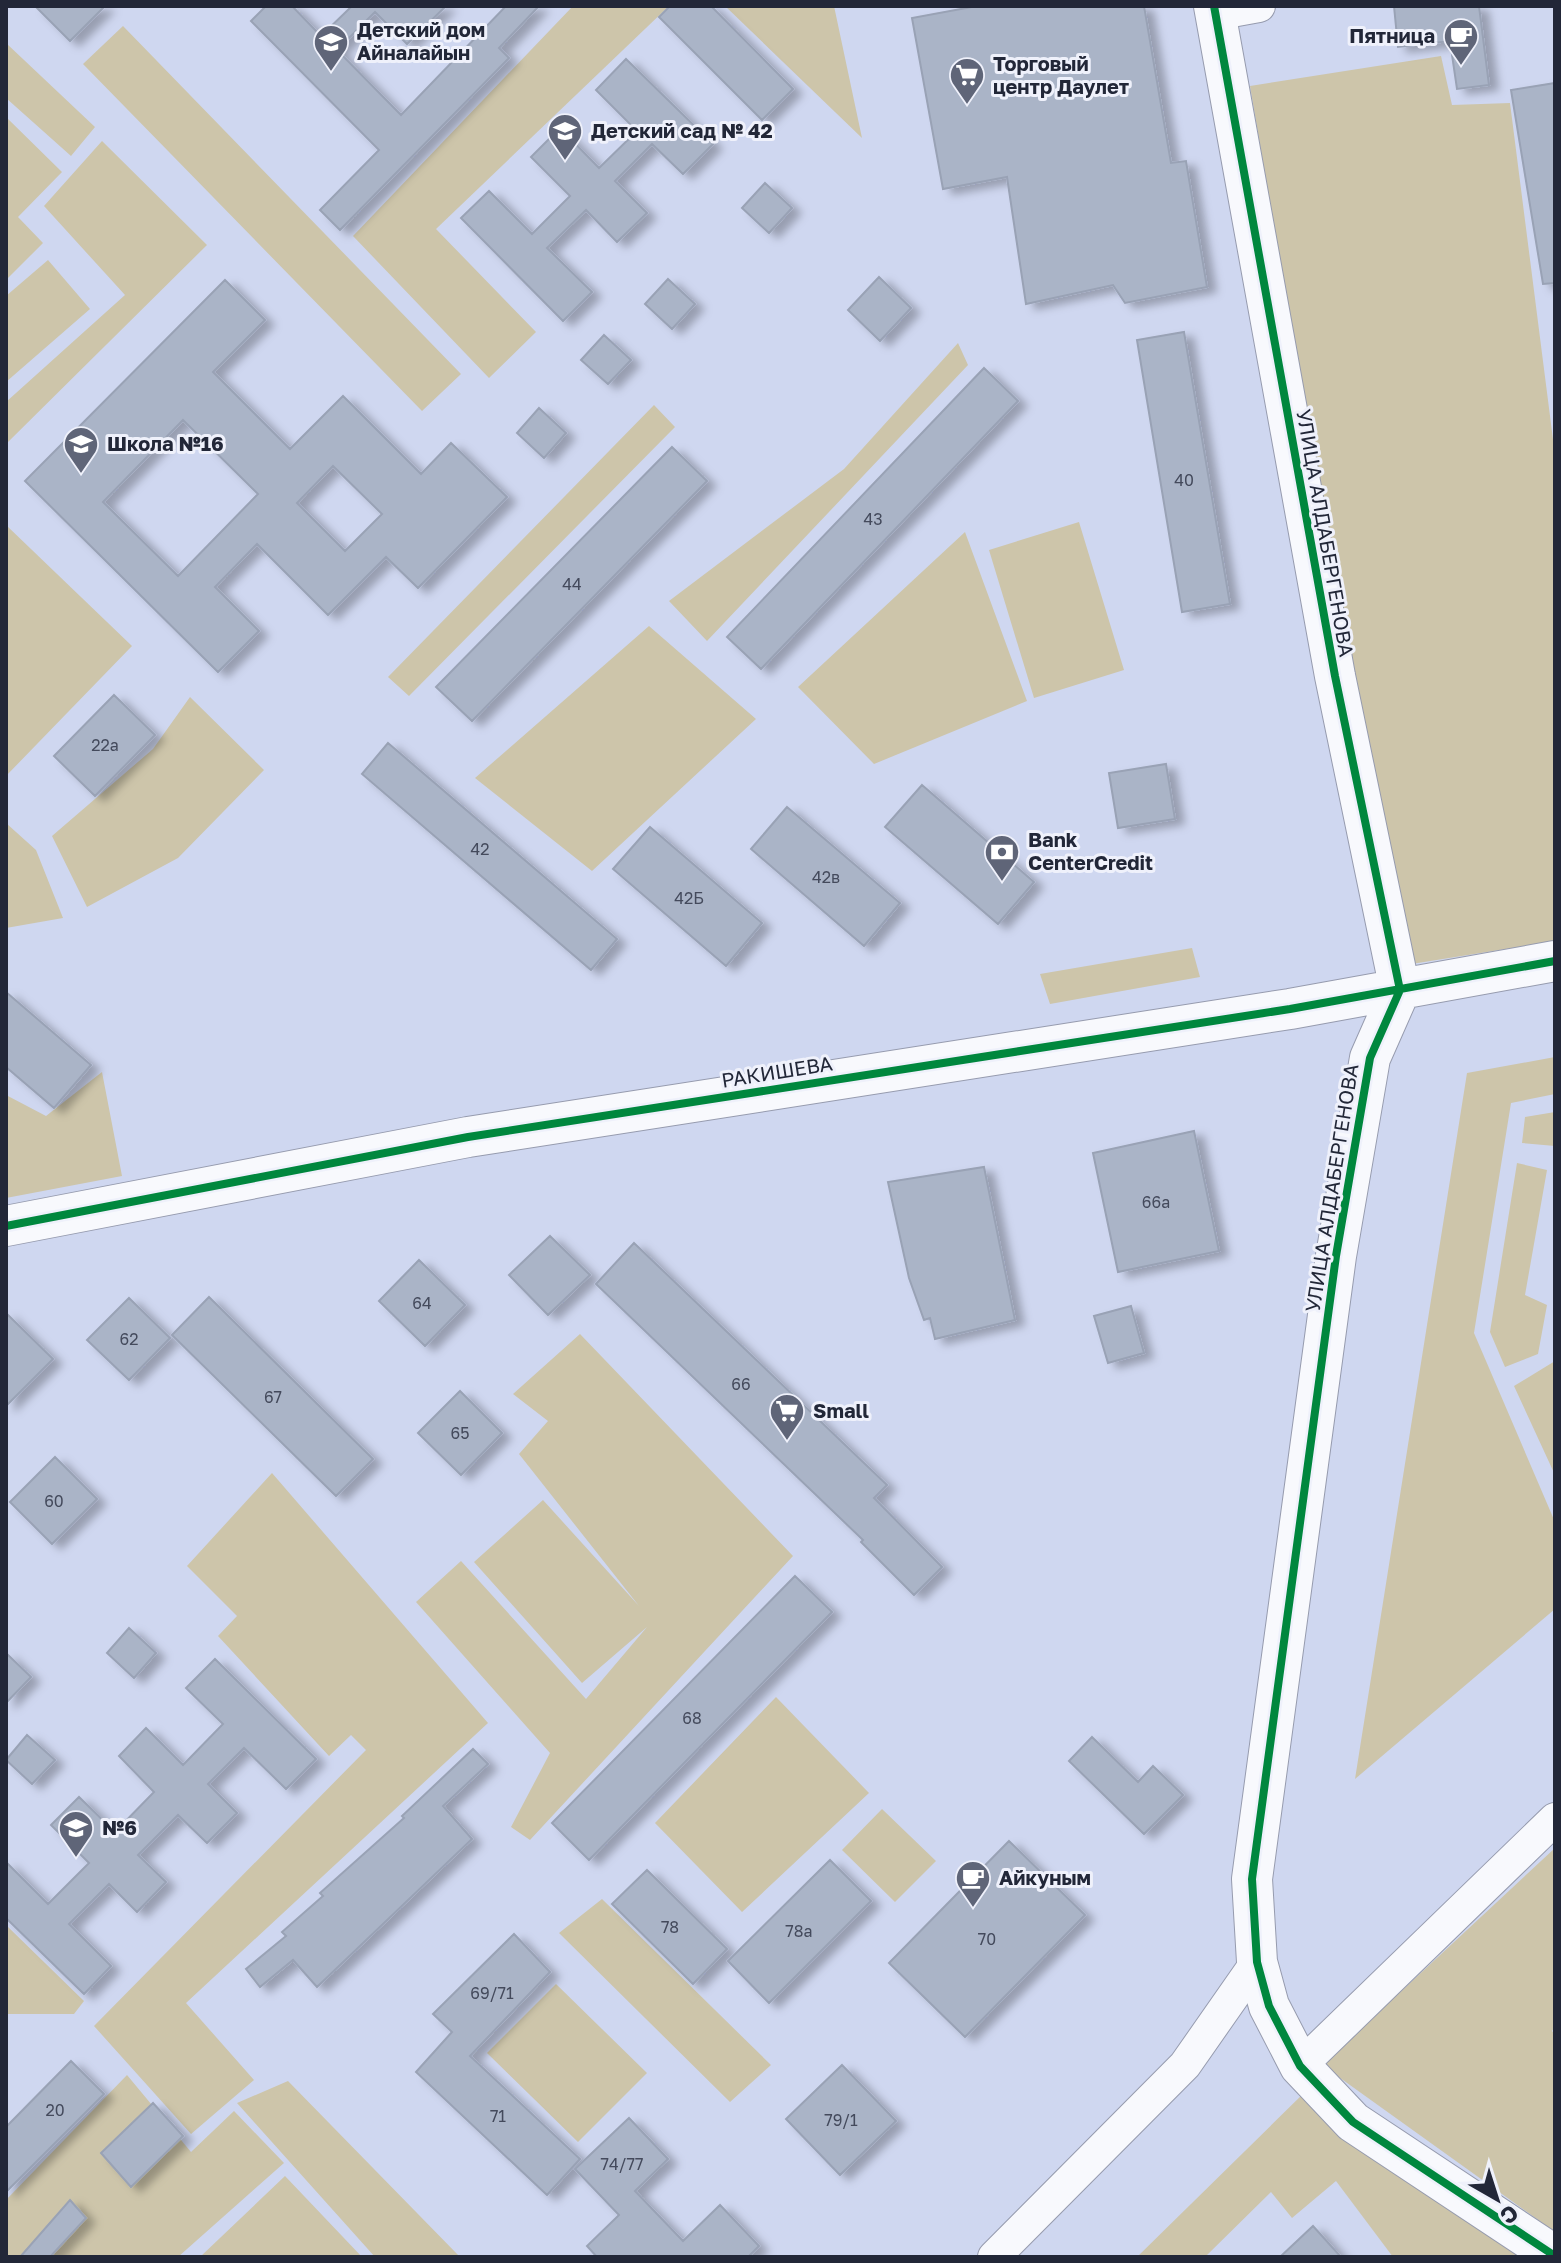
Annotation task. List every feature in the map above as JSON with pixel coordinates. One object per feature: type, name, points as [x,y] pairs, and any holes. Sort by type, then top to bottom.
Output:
[{"type":"street","points":[[1215,10],[1259,6]]},
{"type":"street","name":"УЛИЦА АЛДАБЕРГЕНОВА","points":[[1215,10],[1335,676],[1400,990],[1370,1058],[1336,1256],[1252,1879],[1257,1962],[1269,2006],[1300,2066],[1353,2122],[1555,2256]]},
{"type":"street","name":"РАКИШЕВА","points":[[6,1226],[468,1137],[1400,990],[1555,961]]},
{"type":"street","points":[[1300,2066],[1555,1819]]},
{"type":"street","points":[[994,2257],[1185,2065],[1257,1962]]},
{"type":"shaded area","points":[[573,6],[669,6],[436,229],[536,332],[489,378],[353,236]]},
{"type":"shaded area","points":[[725,6],[834,6],[862,138]]},
{"type":"shaded area","points":[[123,26],[461,374],[422,411],[83,64]]},
{"type":"shaded area","points":[[6,43],[95,127],[71,156],[6,98]]},
{"type":"shaded area","points":[[1441,56],[1452,105],[1510,103],[1555,455],[1555,941],[1399,966],[1250,86]]},
{"type":"shaded area","points":[[6,117],[62,172],[18,217],[43,243],[6,280]]},
{"type":"shaded area","points":[[102,141],[207,245],[6,444],[6,402],[125,295],[44,206]]},
{"type":"shaded area","points":[[48,260],[90,309],[6,382],[6,296]]},
{"type":"shaded area","points":[[958,343],[968,365],[707,641],[669,601],[844,469]]},
{"type":"shaded area","points":[[654,405],[675,427],[409,696],[388,677]]},
{"type":"shaded area","points":[[1079,522],[1124,670],[1034,698],[989,550]]},
{"type":"shaded area","points":[[6,525],[132,646],[6,776]]},
{"type":"shaded area","points":[[965,532],[1027,701],[874,764],[798,687]]},
{"type":"shaded area","points":[[649,626],[756,719],[592,871],[475,778]]},
{"type":"shaded area","points":[[190,697],[264,770],[178,858],[87,907],[52,836],[153,749]]},
{"type":"shaded area","points":[[6,823],[36,850],[63,918],[6,928]]},
{"type":"shaded area","points":[[1192,948],[1200,977],[1050,1004],[1040,974]]},
{"type":"shaded area","points":[[1555,1057],[1555,1094],[1511,1103],[1474,1333],[1555,1522],[1555,1609],[1355,1779],[1467,1073]]},
{"type":"shaded area","points":[[102,1072],[122,1176],[6,1198],[6,1095],[46,1116]]},
{"type":"shaded area","points":[[1555,1112],[1555,1146],[1522,1143],[1525,1117]]},
{"type":"shaded area","points":[[1517,1163],[1547,1170],[1525,1295],[1547,1305],[1538,1354],[1505,1367],[1490,1332]]},
{"type":"shaded area","points":[[580,1334],[793,1556],[530,1840],[511,1827],[550,1753],[416,1602],[461,1561],[586,1699],[647,1627],[582,1683],[474,1562],[543,1500],[639,1606],[519,1454],[548,1421],[513,1394]]},
{"type":"shaded area","points":[[1555,1361],[1555,1475],[1514,1386]]},
{"type":"shaded area","points":[[272,1473],[488,1723],[186,2003],[254,2080],[191,2134],[94,2026],[366,1750],[351,1735],[329,1756],[218,1636],[237,1616],[187,1566]]},
{"type":"shaded area","points":[[776,1697],[869,1793],[742,1912],[655,1823]]},
{"type":"shaded area","points":[[882,1809],[936,1861],[895,1902],[842,1850]]},
{"type":"shaded area","points":[[1555,1848],[1555,2027],[1552,2031],[1555,2034],[1555,2232],[1322,2065]]},
{"type":"shaded area","points":[[602,1899],[771,2065],[730,2102],[559,1933]]},
{"type":"shaded area","points":[[6,1925],[84,2001],[74,2014],[6,2014]]},
{"type":"shaded area","points":[[556,1984],[647,2073],[578,2142],[487,2053]]},
{"type":"shaded area","points":[[127,2075],[191,2152],[234,2111],[284,2163],[178,2257],[6,2257],[6,2200]]},
{"type":"shaded area","points":[[288,2081],[460,2257],[375,2257],[237,2103]]},
{"type":"shaded area","points":[[1307,2090],[1523,2257],[1393,2257],[1336,2181],[1292,2218],[1271,2192],[1205,2257],[1137,2257]]},
{"type":"shaded area","points":[[285,2176],[362,2257],[200,2257]]},
{"type":"building","points":[[35,6],[105,6],[70,41]]},
{"type":"building","points":[[266,6],[292,6],[321,36],[352,6],[446,6],[407,44],[375,12],[337,50],[401,115],[506,6],[539,6],[499,48],[509,58],[340,230],[320,210],[379,150],[251,21]]},
{"type":"building","points":[[670,6],[711,6],[793,89],[762,120],[659,17]]},
{"type":"building","points":[[977,6],[1144,6],[1171,163],[1186,161],[1207,287],[1125,303],[1113,285],[1026,304],[1007,177],[943,189],[912,18]]},
{"type":"building","points":[[1394,6],[1479,6],[1489,85],[1457,89],[1450,41],[1398,47]]},
{"type":"building","name":"Детский сад № 42","points":[[626,59],[713,144],[683,174],[652,144],[615,181],[647,213],[617,242],[586,210],[547,248],[592,292],[563,321],[461,218],[489,191],[532,234],[570,196],[531,157],[560,128],[599,168],[637,131],[596,90]]},
{"type":"building","points":[[1555,83],[1555,283],[1543,284],[1511,90]]},
{"type":"building","points":[[765,183],[792,208],[769,233],[742,208]]},
{"type":"building","points":[[879,277],[911,308],[880,341],[848,310]]},
{"type":"building","points":[[668,279],[695,304],[672,329],[645,304]]},
{"type":"building","name":"Школа №16","points":[[225,280],[265,320],[213,372],[290,449],[343,396],[421,474],[451,443],[507,497],[418,588],[386,557],[328,615],[257,544],[215,587],[259,631],[218,672],[25,481]],"holes":[[[183,420],[258,494],[178,576],[103,502]],[[333,466],[382,514],[345,551],[297,503]]]},
{"type":"building","points":[[1184,332],[1230,604],[1182,612],[1137,340]]},
{"type":"building","points":[[604,335],[631,360],[608,384],[581,360]]},
{"type":"building","points":[[984,368],[1018,401],[761,669],[727,637]]},
{"type":"building","points":[[539,408],[566,433],[544,458],[517,433]]},
{"type":"building","points":[[672,447],[707,481],[472,721],[436,687]]},
{"type":"building","points":[[114,695],[155,735],[95,796],[54,756]]},
{"type":"building","points":[[388,743],[617,939],[591,970],[362,774]]},
{"type":"building","points":[[1166,764],[1175,819],[1118,828],[1109,773]]},
{"type":"building","points":[[922,785],[1034,882],[998,924],[885,827]]},
{"type":"building","points":[[787,807],[900,903],[864,946],[751,849]]},
{"type":"building","points":[[650,827],[762,923],[726,966],[613,869]]},
{"type":"building","points":[[6,992],[91,1065],[54,1108],[6,1067]]},
{"type":"building","points":[[1194,1131],[1219,1251],[1118,1272],[1093,1153]]},
{"type":"building","points":[[984,1167],[1015,1320],[935,1339],[930,1318],[924,1320],[909,1278],[888,1182]]},
{"type":"building","points":[[550,1236],[590,1275],[548,1315],[509,1275]]},
{"type":"building","points":[[634,1243],[887,1485],[874,1498],[942,1567],[914,1595],[861,1542],[863,1540],[596,1284]]},
{"type":"building","points":[[419,1260],[465,1305],[425,1346],[379,1301]]},
{"type":"building","points":[[209,1297],[373,1459],[336,1496],[172,1335]]},
{"type":"building","points":[[129,1298],[170,1338],[129,1380],[87,1340]]},
{"type":"building","points":[[1131,1306],[1144,1353],[1108,1363],[1094,1316]]},
{"type":"building","points":[[6,1313],[53,1359],[6,1406]]},
{"type":"building","points":[[460,1391],[502,1433],[461,1475],[418,1433]]},
{"type":"building","points":[[55,1457],[97,1499],[52,1544],[10,1502]]},
{"type":"building","points":[[795,1576],[832,1612],[589,1860],[552,1823]]},
{"type":"building","points":[[129,1628],[156,1653],[134,1678],[107,1653]]},
{"type":"building","points":[[6,1653],[31,1677],[6,1703]]},
{"type":"building","points":[[215,1659],[316,1759],[286,1789],[244,1748],[208,1784],[237,1813],[207,1843],[178,1815],[138,1855],[166,1882],[137,1912],[109,1884],[69,1924],[111,1966],[84,1994],[6,1918],[6,1862],[48,1904],[89,1863],[51,1825],[79,1797],[115,1832],[154,1792],[119,1756],[146,1728],[183,1765],[223,1724],[186,1688]]},
{"type":"building","points":[[27,1735],[55,1760],[32,1784],[6,1760]]},
{"type":"building","points":[[1092,1737],[1138,1782],[1153,1766],[1183,1795],[1144,1834],[1069,1761]]},
{"type":"building","points":[[473,1749],[488,1764],[443,1806],[472,1839],[317,1987],[293,1960],[260,1987],[246,1969],[286,1936],[282,1932],[323,1896],[320,1893],[404,1818],[402,1816]]},
{"type":"building","points":[[1009,1841],[1085,1915],[965,2037],[889,1963]]},
{"type":"building","points":[[830,1860],[871,1901],[769,2003],[728,1961]]},
{"type":"building","points":[[647,1870],[727,1949],[693,1984],[612,1904]]},
{"type":"building","points":[[514,1934],[550,1972],[470,2056],[580,2159],[547,2195],[416,2072],[452,2032],[433,2014]]},
{"type":"building","points":[[71,2061],[104,2094],[6,2192],[6,2127]]},
{"type":"building","points":[[842,2065],[896,2121],[840,2175],[786,2119]]},
{"type":"building","points":[[153,2103],[183,2136],[131,2187],[101,2153]]},
{"type":"building","points":[[629,2118],[668,2159],[635,2191],[683,2241],[720,2205],[759,2246],[748,2257],[597,2257],[587,2246],[619,2215],[575,2169]]},
{"type":"building","points":[[70,2200],[86,2218],[50,2257],[20,2257]]},
{"type":"building","points":[[1313,2226],[1341,2257],[1280,2257]]},
{"type":"cycle path","points":[[1214,6],[1335,676],[1400,990],[1370,1058],[1336,1256],[1252,1879],[1257,1962],[1269,2006],[1300,2066],[1353,2122],[1555,2256]]},
{"type":"cycle path","points":[[6,1226],[468,1137],[1290,1009],[1555,961]]},
{"type":"place","name":"Пятница","points":[[1461,67]]},
{"type":"place","name":"Детский дом Айналайын","points":[[331,73]]},
{"type":"place","name":"Торговый центр Даулет","points":[[967,106]]},
{"type":"place","name":"Детский сад № 42","points":[[565,162]]},
{"type":"place","name":"Школа №16","points":[[81,475]]},
{"type":"place","name":"Bank CenterCredit","points":[[1002,883]]},
{"type":"place","name":"Small","points":[[787,1442]]},
{"type":"place","name":"№6","points":[[76,1859]]},
{"type":"place","name":"Айкуным","points":[[973,1909]]}]
